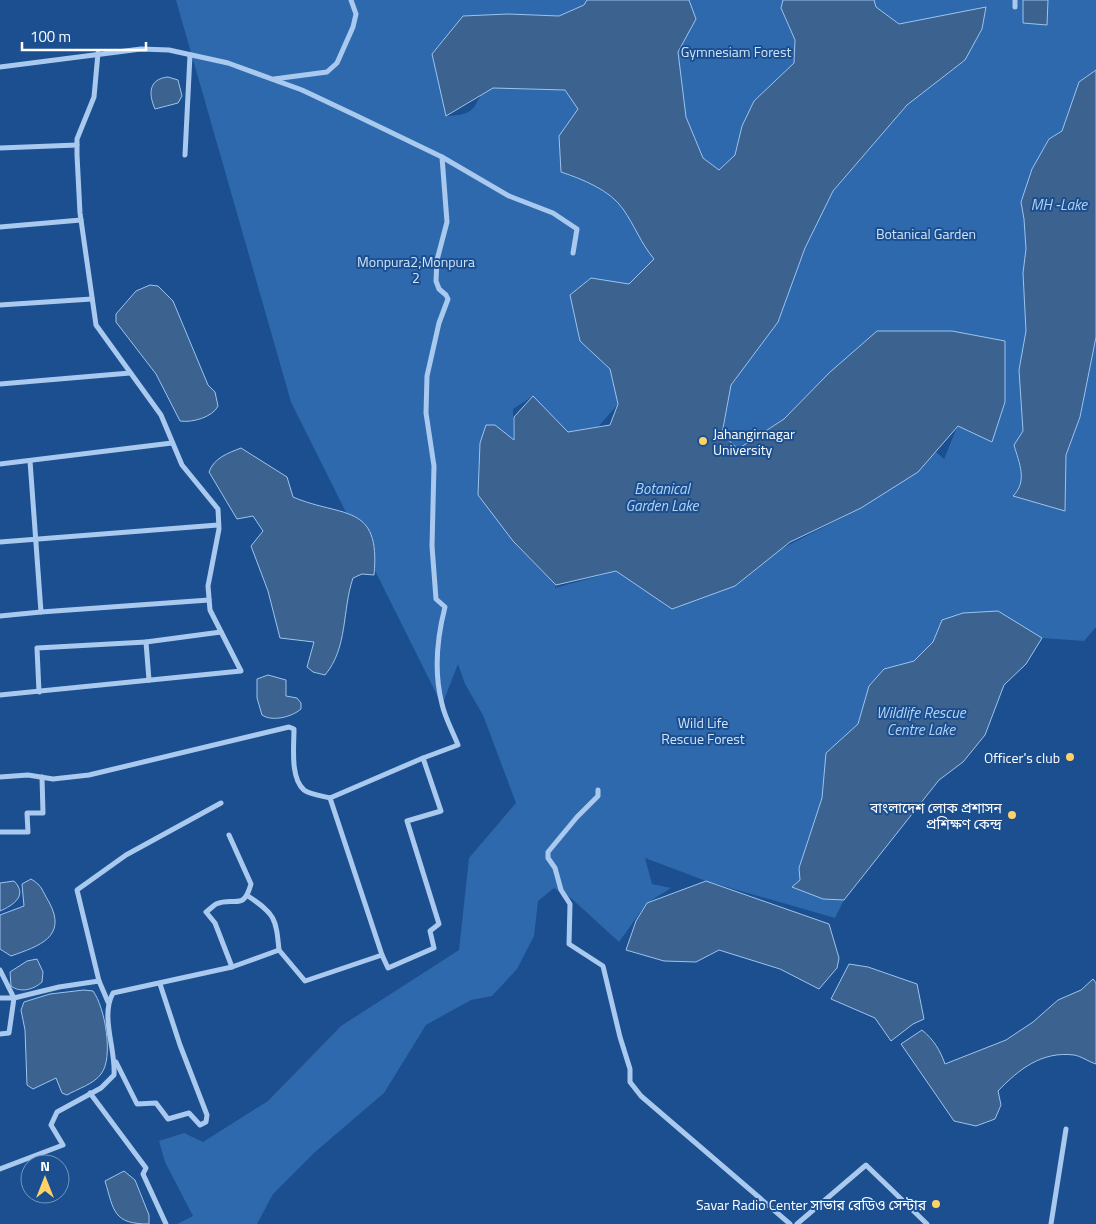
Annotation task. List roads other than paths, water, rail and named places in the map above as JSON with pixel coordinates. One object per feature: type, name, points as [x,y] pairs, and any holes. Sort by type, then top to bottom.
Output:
[{"type":"street","points":[[271,79],[327,72],[337,64],[347,42],[356,14],[351,0]]},
{"type":"street","points":[[1015,0],[1016,7]]},
{"type":"street","points":[[0,67],[141,49],[169,50],[228,63],[302,90],[442,157],[509,196],[552,213],[577,230],[573,253]]},
{"type":"street","points":[[0,695],[241,671],[210,610],[208,586],[218,525],[218,509],[182,465],[160,415],[96,325],[81,220],[77,145],[94,97],[98,53]]},
{"type":"street","points":[[186,155],[190,55]]},
{"type":"street","points":[[0,148],[77,145]]},
{"type":"street","points":[[0,777],[28,775],[52,779],[89,775],[289,727],[294,729],[296,775],[300,785],[305,791],[330,798],[458,745],[442,705],[440,688],[437,656],[445,607],[436,599],[433,584],[434,466],[426,413],[427,376],[439,323],[448,299],[439,290],[436,281],[437,260],[447,222],[442,157]]},
{"type":"street","points":[[0,227],[81,220]]},
{"type":"street","points":[[0,305],[92,299]]},
{"type":"street","points":[[0,384],[130,373]]},
{"type":"street","points":[[0,464],[172,443]]},
{"type":"street","points":[[30,461],[41,612]]},
{"type":"street","points":[[0,542],[218,525]]},
{"type":"street","points":[[0,616],[209,600]]},
{"type":"street","points":[[39,692],[37,648],[146,642],[221,632]]},
{"type":"street","points":[[146,642],[149,680]]},
{"type":"street","points":[[330,798],[388,968],[434,948],[430,931],[439,924],[407,821],[441,811],[423,758]]},
{"type":"street","points":[[0,832],[28,832],[27,812],[43,813],[42,778]]},
{"type":"street","points":[[598,790],[598,796],[577,817],[548,852],[548,858],[555,868],[561,890],[570,904],[569,944],[603,966],[620,1037],[630,1069],[630,1082],[641,1096],[790,1224]]},
{"type":"street","points":[[0,1169],[63,1145],[51,1125],[57,1112],[100,1088],[114,1075],[115,1062],[108,1002],[99,981],[77,890],[126,855],[221,803]]},
{"type":"street","points":[[229,835],[251,884],[248,896],[240,902],[217,904],[206,912],[215,923],[232,967]]},
{"type":"street","points":[[248,896],[271,914],[276,925],[279,950],[305,981],[382,955]]},
{"type":"street","points":[[108,1002],[113,993],[232,967],[279,950]]},
{"type":"street","points":[[0,970],[14,998],[9,1033],[0,1034]]},
{"type":"street","points":[[0,998],[14,998],[59,987],[99,981]]},
{"type":"street","points":[[115,1062],[137,1104],[156,1103],[168,1119],[189,1113],[200,1125],[206,1122],[207,1115],[180,1046],[160,984]]},
{"type":"street","points":[[90,1093],[146,1168],[143,1174],[166,1224]]},
{"type":"street","points":[[1051,1224],[1066,1129]]},
{"type":"street","points":[[797,1224],[866,1166],[928,1224]]},
{"type":"water","name":"Botanical Garden Lake","points":[[587,0],[689,0],[696,19],[678,52],[686,117],[703,158],[719,170],[735,155],[742,126],[754,101],[794,63],[795,40],[781,8],[783,0],[874,0],[876,7],[899,24],[986,7],[982,29],[965,60],[907,105],[833,191],[805,248],[778,322],[731,385],[722,434],[738,449],[784,419],[829,373],[877,331],[952,331],[1005,341],[1005,402],[992,442],[958,426],[918,472],[861,508],[790,542],[735,586],[672,609],[616,571],[556,585],[513,541],[478,495],[480,443],[486,425],[495,425],[514,440],[514,417],[533,396],[568,432],[610,425],[618,404],[610,369],[580,341],[570,295],[591,278],[629,284],[654,259],[623,209],[611,196],[595,186],[561,172],[559,136],[578,109],[565,90],[493,88],[446,116],[432,54],[463,16],[508,14],[559,16],[584,5]]},
{"type":"water","points":[[1023,0],[1048,0],[1047,25],[1023,23]]},
{"type":"water","name":"MH -Lake","points":[[1096,70],[1096,337],[1080,417],[1066,455],[1065,511],[1013,496],[1018,490],[1021,478],[1020,465],[1014,445],[1023,431],[1019,370],[1026,331],[1023,273],[1026,249],[1021,202],[1032,169],[1049,139],[1062,131],[1079,82]]},
{"type":"water","points":[[168,77],[178,80],[182,96],[178,103],[155,109],[151,98],[152,88],[157,81]]},
{"type":"water","points":[[150,285],[158,286],[173,301],[208,385],[215,392],[218,406],[207,416],[190,421],[180,421],[156,374],[116,322],[116,314],[136,291]]},
{"type":"water","points":[[241,448],[287,477],[293,497],[354,516],[364,524],[371,535],[375,552],[374,575],[362,574],[353,578],[338,653],[325,675],[313,672],[307,667],[314,642],[280,638],[268,591],[251,546],[263,531],[253,516],[237,519],[209,472],[214,463],[226,454]]},
{"type":"water","name":"Wildlife Rescue Centre Lake","points":[[998,611],[1042,638],[1026,664],[1004,685],[985,735],[963,762],[939,780],[844,900],[823,899],[792,887],[800,880],[799,868],[822,798],[826,753],[858,724],[869,686],[884,669],[914,661],[933,642],[942,620],[963,613]]},
{"type":"water","points":[[268,675],[286,680],[286,696],[297,698],[301,703],[301,709],[282,718],[271,718],[262,715],[257,698],[257,679]]},
{"type":"water","points":[[31,879],[40,886],[54,914],[55,924],[53,932],[40,944],[11,956],[0,949],[0,915],[24,906],[22,884]]},
{"type":"water","points":[[14,881],[20,891],[19,895],[14,903],[0,911],[0,883]]},
{"type":"water","points":[[706,881],[829,924],[839,958],[837,968],[819,989],[780,969],[719,950],[696,962],[664,961],[626,950],[636,921],[647,903]]},
{"type":"water","points":[[37,959],[43,972],[42,982],[26,990],[11,986],[10,972],[27,961]]},
{"type":"water","points":[[849,964],[868,967],[917,984],[924,1019],[913,1024],[891,1041],[875,1018],[831,999]]},
{"type":"water","points":[[1093,979],[1096,983],[1096,1064],[1074,1055],[1062,1054],[1032,1063],[998,1091],[1001,1105],[995,1119],[976,1126],[954,1121],[901,1044],[922,1030],[936,1046],[945,1064],[1006,1040],[1033,1022],[1058,1000],[1081,990]]},
{"type":"water","points":[[84,990],[93,991],[104,1020],[107,1057],[101,1074],[94,1081],[67,1095],[62,1093],[56,1078],[33,1089],[27,1085],[25,1030],[21,1010],[24,1002],[50,994]]},
{"type":"water","points":[[124,1171],[135,1180],[149,1215],[149,1224],[128,1222],[117,1214],[113,1208],[105,1181]]},
{"type":"place","name":"Jahangirnagar University","points":[[703,441]]},
{"type":"place","name":"Officer's club","points":[[1070,757]]},
{"type":"place","name":"বাংলাদেশ লোক প্রশাসন প্রশিক্ষণ কেন্দ্র","points":[[1012,815]]},
{"type":"place","name":"Savar Radio Center সাভার রেডিও সেন্টার","points":[[936,1204]]},
{"type":"park label","name":"Gymnesiam Forest","points":[[736,51]]},
{"type":"park label","name":"Botanical Garden","points":[[926,233]]},
{"type":"park label","name":"Monpura2;Monpura 2","points":[[416,270]]},
{"type":"park label","name":"Wild Life Rescue Forest","points":[[703,730]]}]
